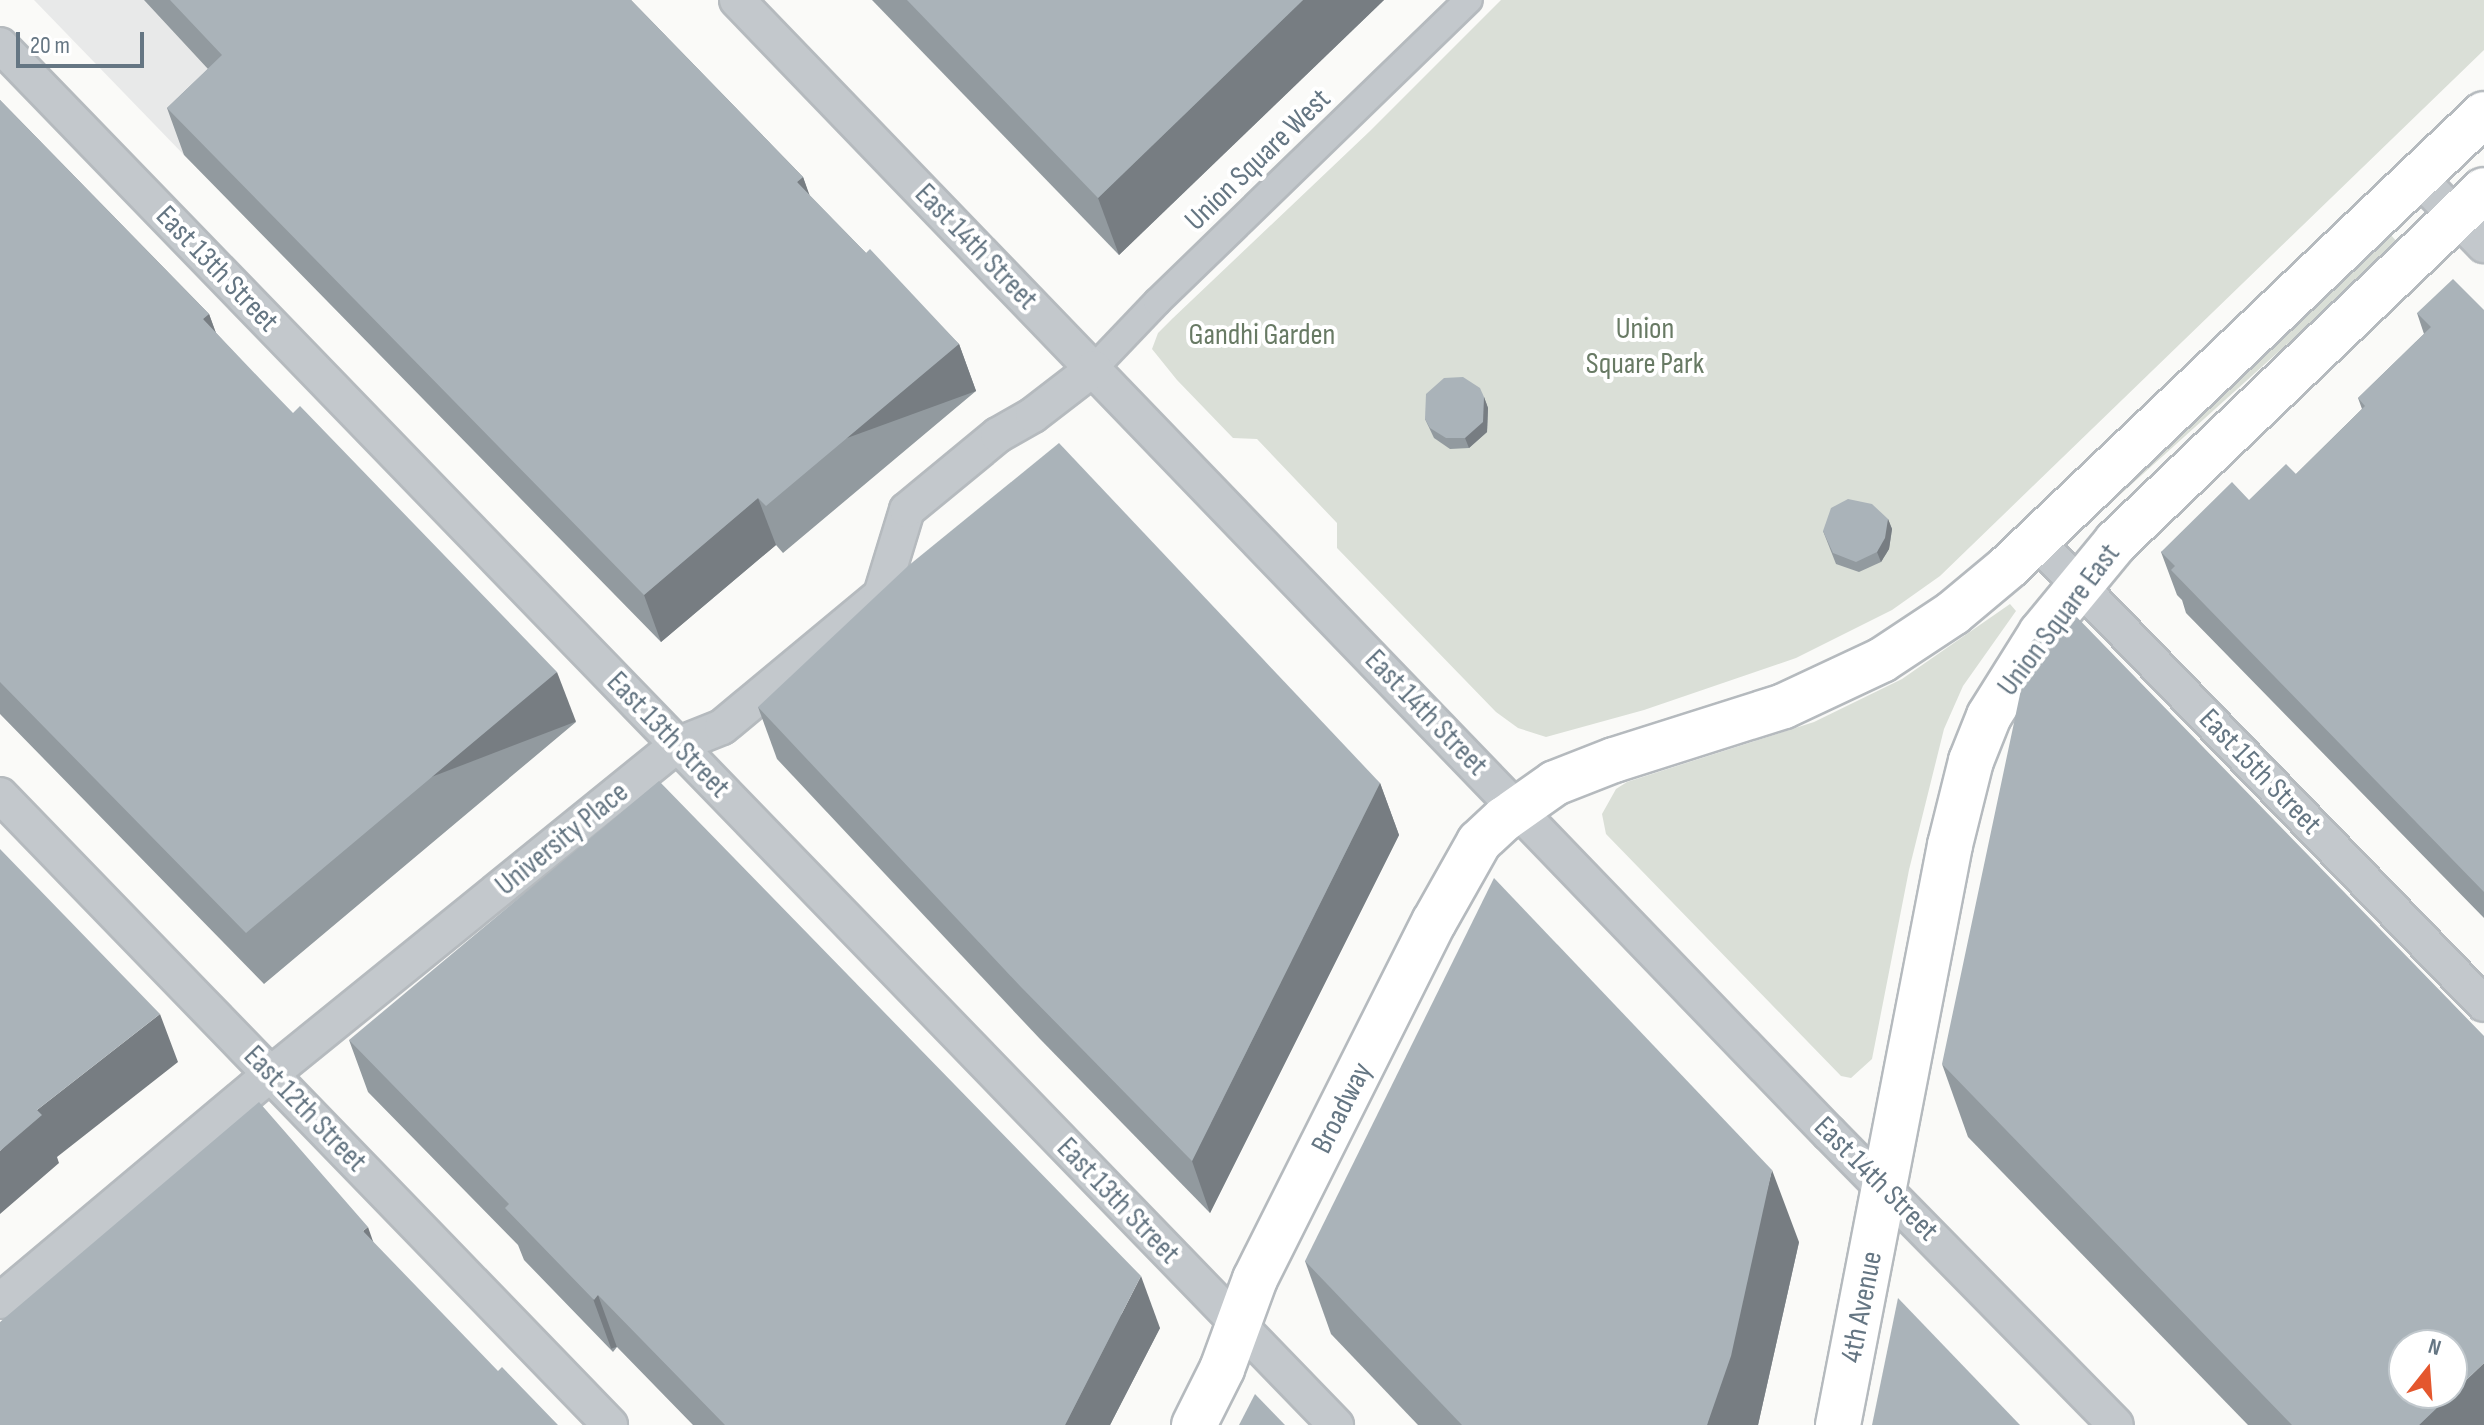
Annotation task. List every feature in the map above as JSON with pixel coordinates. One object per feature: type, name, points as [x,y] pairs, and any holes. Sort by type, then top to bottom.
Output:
[{"type":"main road","name":"Union Square East","points":[[1517,809],[1579,772],[1784,706],[1882,660],[1953,613],[2036,541],[2484,114]]},
{"type":"main road","name":"Union Square East","points":[[1884,1189],[1900,1091],[1971,761],[1989,716],[2016,668],[2126,532],[2475,217]]},
{"type":"main road","name":"Broadway","points":[[1194,1425],[1239,1326],[1255,1279],[1458,876],[1479,842],[1517,809]]},
{"type":"main road","name":"4th Avenue","points":[[1838,1425],[1884,1189]]},
{"type":"street","name":"East 14th Street","points":[[737,0],[1884,1189],[2116,1425]]},
{"type":"street","name":"Union Square West","points":[[1094,368],[1157,302],[1469,0]]},
{"type":"street","name":"East 13th Street","points":[[0,45],[1336,1425]]},
{"type":"street","points":[[2418,177],[2475,217]]},
{"type":"street","name":"University Place","points":[[0,1301],[271,1074],[677,745],[722,727],[881,595],[907,510],[998,435],[1033,415],[1094,368]]},
{"type":"street","name":"East 15th Street","points":[[2036,541],[2484,1004]]},
{"type":"street","name":"East 12th Street","points":[[0,795],[610,1425]]},
{"type":"shaded area","points":[[34,0],[325,0],[184,155]]},
{"type":"green space","name":"Union Square Park","points":[[1501,0],[2484,0],[2484,50],[1940,576],[1892,610],[1796,658],[1644,710],[1546,737],[1518,728],[1496,712],[1337,548],[1337,523],[1257,439],[1233,438],[1152,349],[1158,333],[1172,319],[1370,131]]},
{"type":"green space","points":[[2390,234],[2399,244],[2107,507],[2098,497]]},
{"type":"green space","points":[[2010,604],[2016,611],[1963,686],[1944,729],[1909,870],[1872,1059],[1851,1078],[1841,1076],[1606,834],[1602,814],[1616,789],[1627,782],[1814,722],[1902,679]]},
{"type":"building","points":[[170,0],[631,0],[803,177],[797,182],[866,253],[870,249],[959,344],[766,506],[758,498],[644,595],[167,108],[222,55]]},
{"type":"building","points":[[907,0],[1303,0],[1098,198]]},
{"type":"building","points":[[0,100],[209,314],[203,319],[293,413],[300,406],[557,672],[246,933],[0,682]]},
{"type":"building","points":[[2453,279],[2484,310],[2484,892],[2171,570],[2175,566],[2161,552],[2232,482],[2249,500],[2286,464],[2296,474],[2365,406],[2358,398],[2431,327],[2417,313]]},
{"type":"building","points":[[1463,377],[1480,388],[1484,397],[1483,422],[1465,438],[1446,438],[1430,428],[1425,419],[1426,394],[1444,378]]},
{"type":"building","points":[[1059,443],[1380,783],[1192,1161],[1021,987],[758,707],[908,566]]},
{"type":"building","points":[[1848,499],[1872,504],[1888,519],[1885,538],[1877,552],[1856,562],[1833,553],[1823,531],[1831,508]]},
{"type":"building","points":[[2067,607],[2484,1036],[2484,1363],[2468,1378],[2468,1329],[2388,1329],[2388,1409],[2436,1409],[2419,1425],[2292,1425],[1942,1064],[2031,642]]},
{"type":"building","points":[[659,781],[1141,1276],[1065,1425],[725,1425],[598,1295],[594,1300],[505,1208],[509,1204],[349,1040]]},
{"type":"building","points":[[0,849],[160,1014],[37,1110],[42,1115],[0,1151]]},
{"type":"building","points":[[1494,878],[1772,1170],[1731,1356],[1707,1425],[1462,1425],[1305,1261]]},
{"type":"building","points":[[259,1102],[368,1227],[363,1231],[498,1371],[502,1367],[558,1425],[0,1425],[0,1322]]},
{"type":"building","points":[[1898,1298],[2020,1425],[1872,1425]]},
{"type":"building","points":[[1255,1394],[1285,1425],[1239,1425]]},
{"type":"park label","name":"Gandhi Garden","points":[[1262,335]]}]
